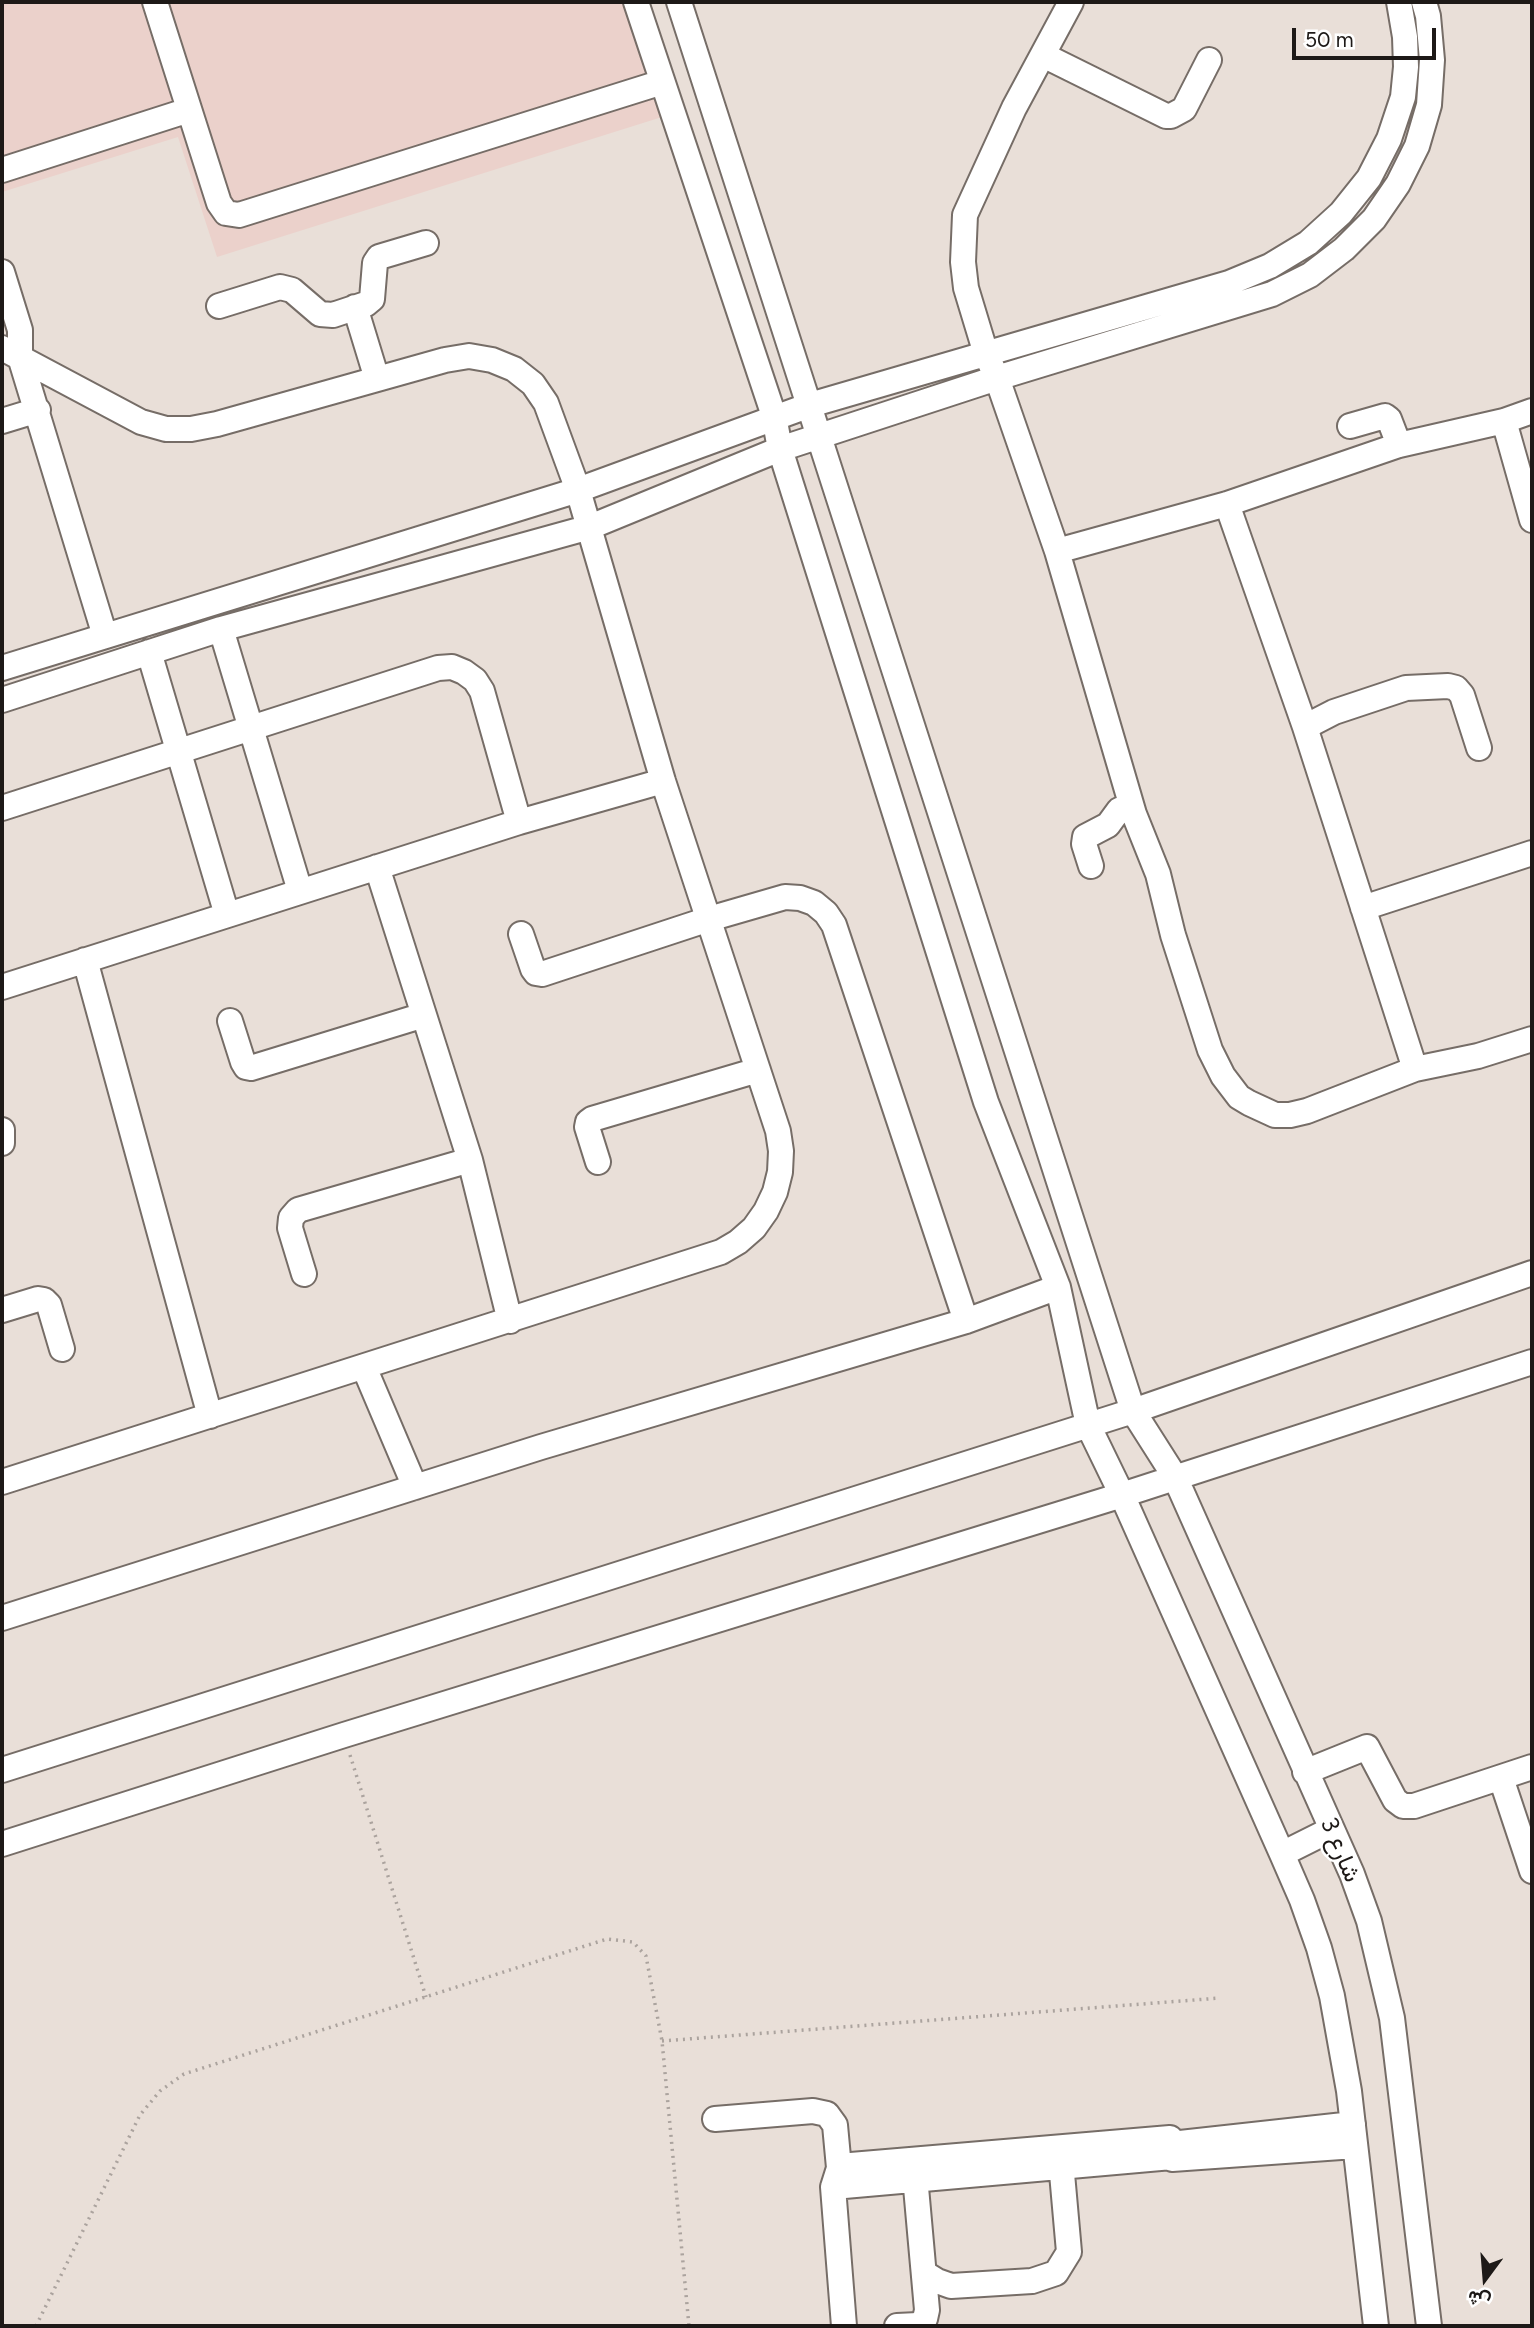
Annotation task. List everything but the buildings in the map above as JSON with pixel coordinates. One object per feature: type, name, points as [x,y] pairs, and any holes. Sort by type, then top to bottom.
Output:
[{"type":"street","points":[[155,2],[219,203],[226,213],[239,215],[653,85],[661,80]]},
{"type":"street","points":[[636,2],[774,416],[780,449],[986,1102],[1058,1287],[1088,1425],[1122,1495],[1282,1854],[1319,1948],[1329,1984],[1349,2091],[1376,2326]]},
{"type":"street","name":"شارع 3","points":[[679,2],[1133,1411],[1175,1478],[1352,1874],[1369,1921],[1392,2018],[1429,2326]]},
{"type":"street","points":[[1071,2],[1014,108],[976,187],[965,215],[962,262],[966,288],[986,354],[997,378],[1057,551],[1134,814],[1158,874],[1210,1050],[1223,1076],[1240,1097],[1275,1115],[1290,1115],[1307,1111],[1415,1069],[1478,1056],[1532,1039]]},
{"type":"street","points":[[2,668],[578,489],[774,416],[1229,283],[1270,266],[1308,243],[1341,213],[1369,178],[1389,139],[1403,97],[1406,67],[1405,37],[1399,2]]},
{"type":"street","points":[[2,700],[221,629],[590,527],[780,449],[997,378],[1272,294],[1310,275],[1344,249],[1374,219],[1398,184],[1417,146],[1429,105],[1432,60],[1424,2]]},
{"type":"street","points":[[1043,55],[1166,116],[1181,113],[1209,60]]},
{"type":"street","points":[[2,170],[189,110]]},
{"type":"street","points":[[219,306],[280,287],[292,290],[324,316],[366,304],[372,299],[375,264],[379,257],[426,243]]},
{"type":"street","points":[[2,272],[20,330],[11,353],[38,410],[105,636]]},
{"type":"street","points":[[355,307],[377,379]]},
{"type":"street","points":[[2,1482],[721,1252],[754,1228],[766,1211],[780,1172],[781,1151],[778,1131],[663,781],[578,489],[547,403],[533,384],[514,369],[492,360],[469,356],[445,360],[216,424],[191,429],[166,429],[141,422],[11,353]]},
{"type":"street","points":[[2,421],[38,410]]},
{"type":"street","points":[[1057,551],[1227,504],[1399,445],[1504,422],[1532,411]]},
{"type":"street","points":[[1350,426],[1385,416],[1390,419],[1399,445]]},
{"type":"street","points":[[1504,422],[1532,520]]},
{"type":"street","points":[[1227,504],[1305,727],[1415,1069]]},
{"type":"street","points":[[221,629],[300,891]]},
{"type":"street","points":[[149,652],[227,915]]},
{"type":"street","points":[[2,808],[438,668],[452,667],[475,680],[487,704],[519,822]]},
{"type":"street","points":[[1305,727],[1334,712],[1406,688],[1448,686],[1456,688],[1462,695],[1479,748]]},
{"type":"street","points":[[3,980],[85,960],[519,822],[663,781]]},
{"type":"street","points":[[1091,866],[1084,844],[1085,837],[1108,825],[1119,810],[1125,808],[1134,814]]},
{"type":"street","points":[[1363,908],[1532,853]]},
{"type":"street","points":[[377,867],[470,1160],[510,1321]]},
{"type":"street","points":[[521,934],[533,969],[542,975],[709,919],[785,897],[814,903],[834,925],[966,1321]]},
{"type":"street","points":[[85,960],[210,1416]]},
{"type":"street","points":[[230,1021],[243,1062],[246,1067],[251,1068],[424,1015]]},
{"type":"street","points":[[598,1162],[587,1127],[592,1119],[758,1070]]},
{"type":"street","points":[[2,1130],[2,1143]]},
{"type":"street","points":[[304,1274],[290,1228],[291,1217],[298,1210],[470,1160]]},
{"type":"street","points":[[2,1770],[1133,1411],[1532,1273]]},
{"type":"street","points":[[2,1618],[541,1447],[966,1321],[1058,1287]]},
{"type":"street","points":[[2,1310],[38,1299],[44,1300],[49,1305],[62,1349]]},
{"type":"street","points":[[2,1844],[344,1735],[1122,1495],[1532,1362]]},
{"type":"street","points":[[364,1367],[415,1487]]},
{"type":"street","points":[[1305,1772],[1367,1747],[1395,1800],[1404,1806],[1414,1806],[1532,1767]]},
{"type":"street","points":[[1501,1778],[1532,1871]]},
{"type":"street","points":[[1282,1854],[1332,1829]]},
{"type":"street","points":[[715,2119],[813,2111],[827,2114],[835,2125],[844,2326]]},
{"type":"street","points":[[836,2178],[851,2165],[915,2169],[1354,2135]]},
{"type":"street","points":[[924,2273],[951,2286],[1032,2281],[1056,2273],[1069,2252],[1061,2157]]},
{"type":"street","points":[[897,2326],[918,2325],[925,2319],[927,2310],[915,2169]]},
{"type":"path","points":[[344,1735],[426,1997]]},
{"type":"path","points":[[36,2326],[140,2115],[160,2091],[184,2074],[607,1939],[633,1942],[646,1956],[662,2041],[689,2326]]},
{"type":"path","points":[[662,2041],[1220,1998]]},
{"type":"shaded area","points":[[2,2],[625,2],[662,117],[217,257],[178,137],[2,192]]}]
